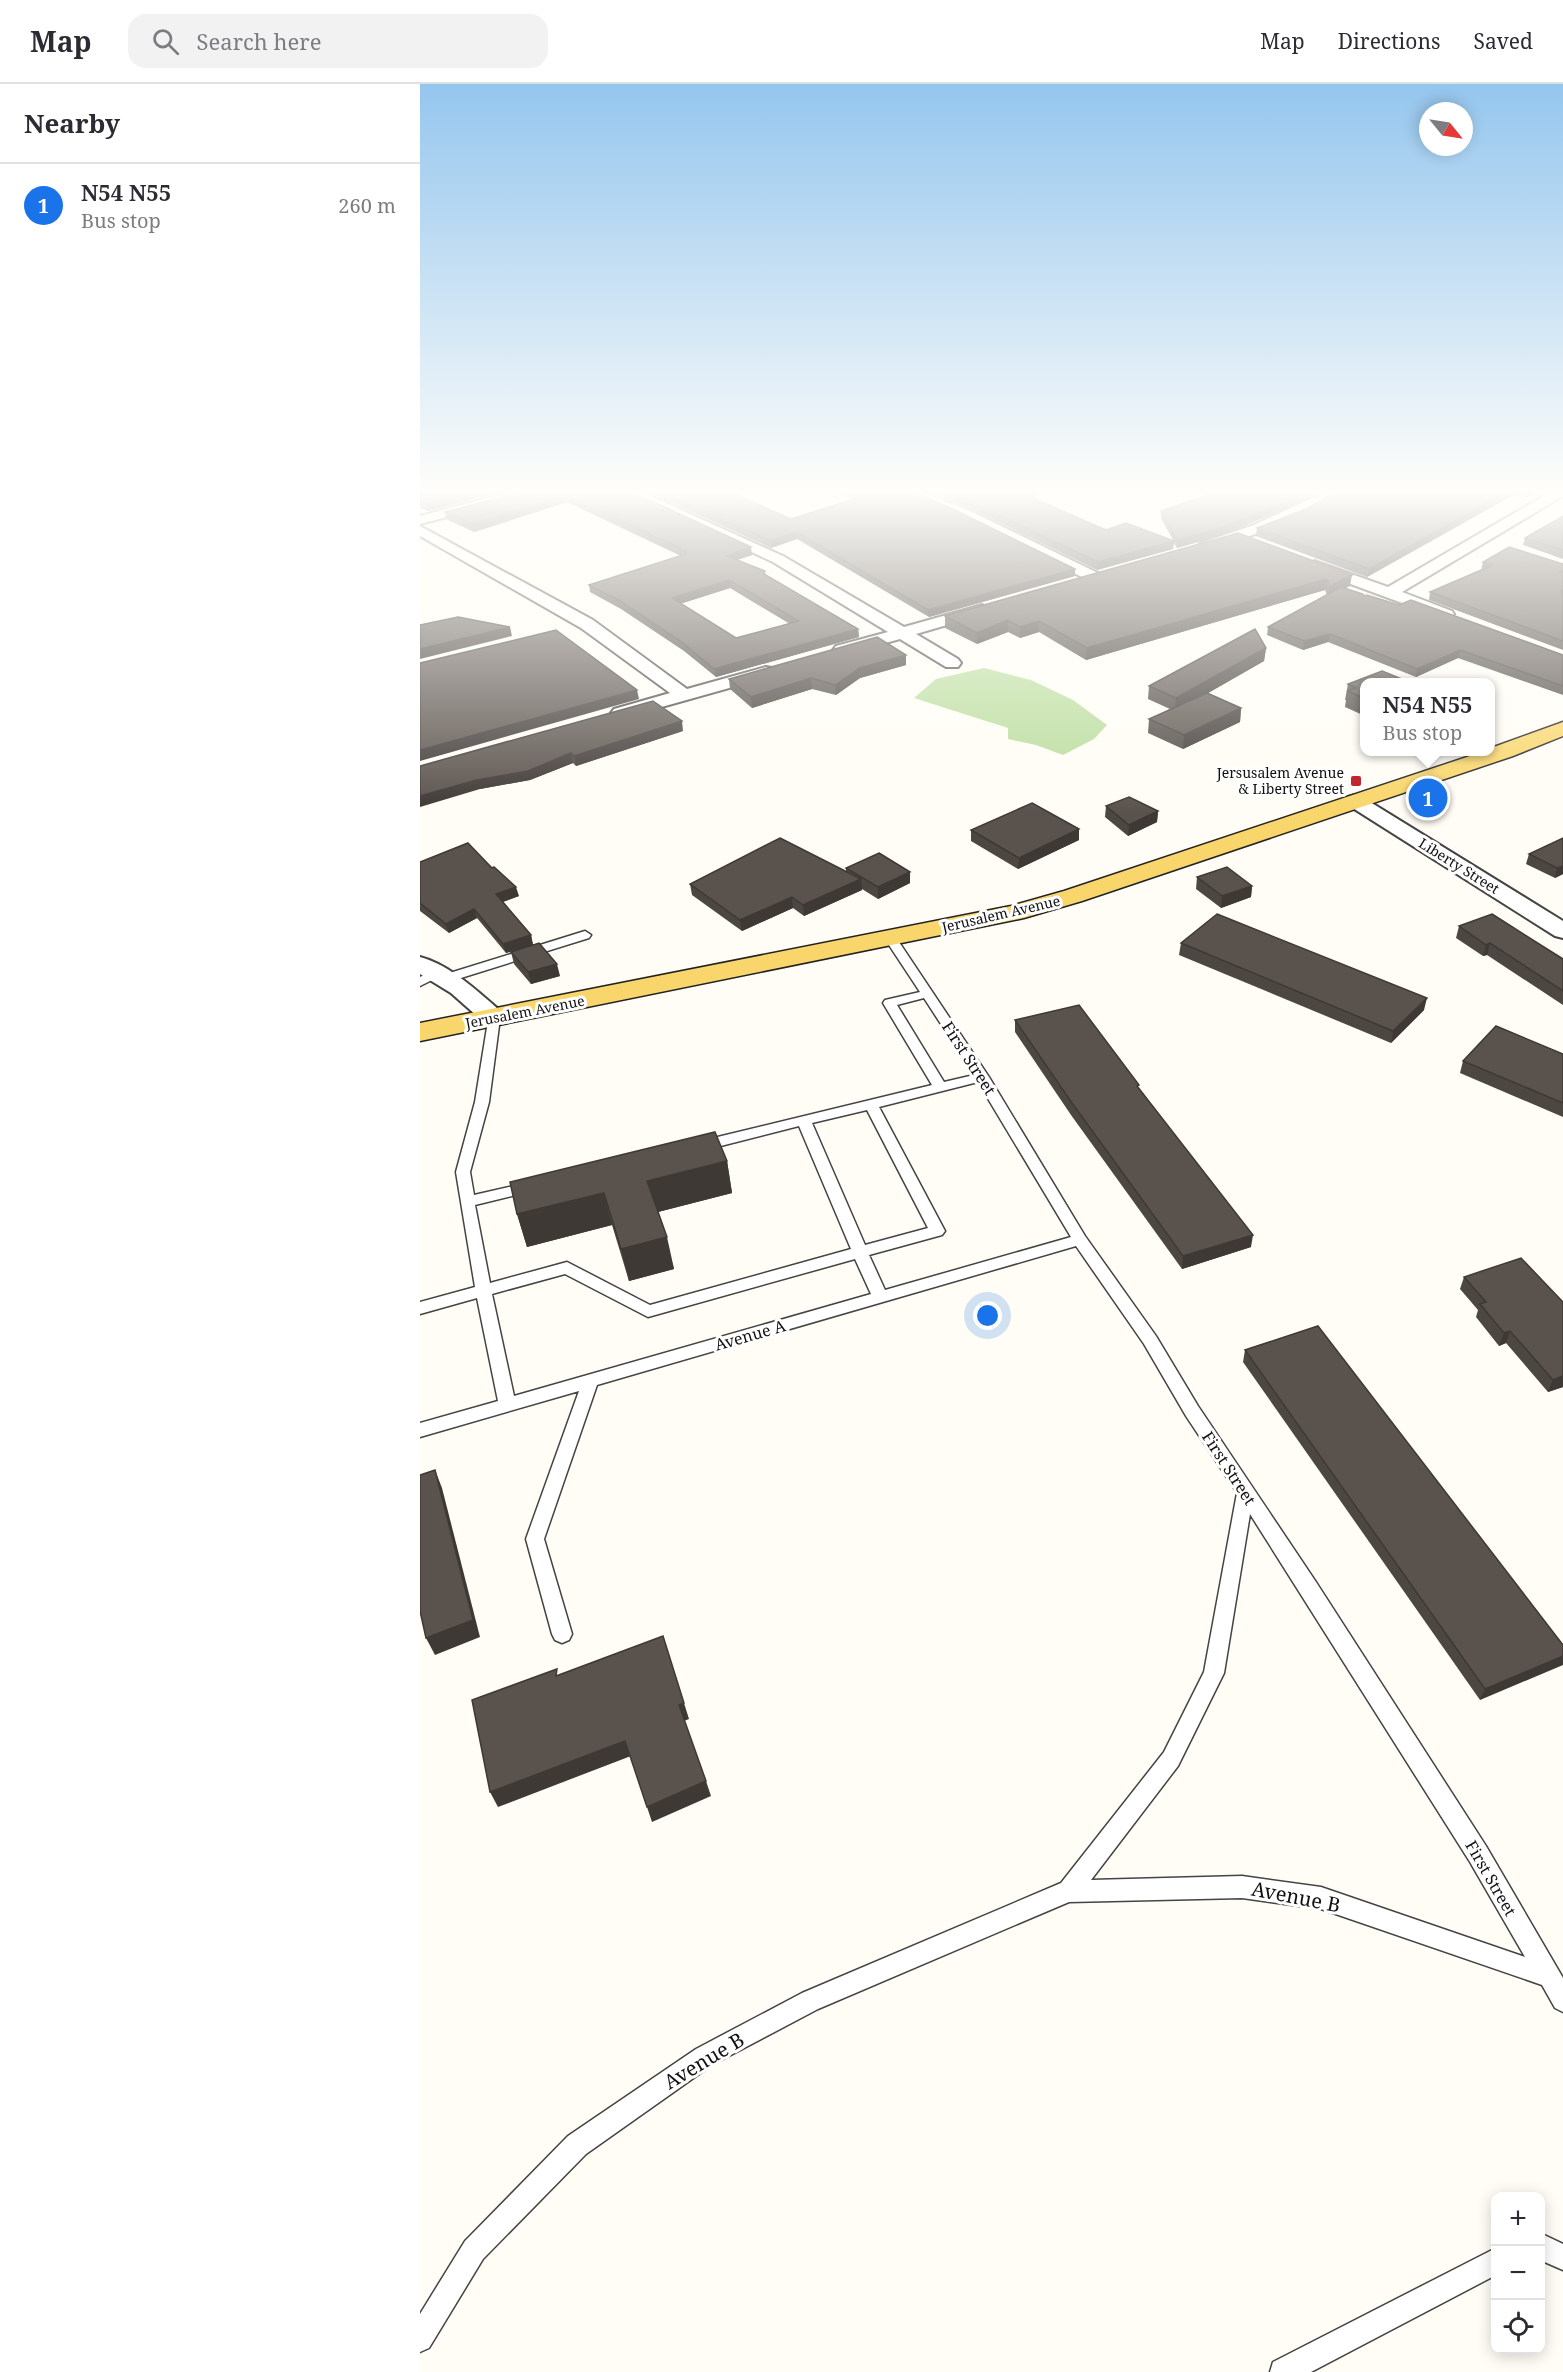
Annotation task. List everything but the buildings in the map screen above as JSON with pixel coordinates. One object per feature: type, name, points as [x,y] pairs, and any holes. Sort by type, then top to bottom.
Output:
[{"type":"main road","name":"Jerusalem Avenue","points":[[1495,753],[1563,729]]},
{"type":"main road","name":"Jerusalem Avenue","points":[[420,1032],[891,939],[1046,904],[1485,756]]},
{"type":"street","points":[[540,598],[587,624],[684,695]]},
{"type":"street","points":[[844,598],[952,663]]},
{"type":"street","points":[[1403,598],[1466,622]]},
{"type":"street","points":[[827,654],[994,607]]},
{"type":"street","points":[[565,630],[587,624]]},
{"type":"street","points":[[604,718],[783,667]]},
{"type":"street","name":"Liberty Street","points":[[1355,801],[1558,922]]},
{"type":"street","points":[[430,975],[459,988],[494,1018]]},
{"type":"lane","points":[[430,975],[585,935]]},
{"type":"lane","name":"First Street","points":[[891,939],[982,1077],[1080,1240],[1150,1340],[1245,1494],[1309,1588],[1472,1844],[1563,2000]]},
{"type":"lane","points":[[927,994],[889,1003],[940,1087]]},
{"type":"lane","points":[[494,1018],[482,1102],[463,1172],[483,1290],[507,1405]]},
{"type":"lane","points":[[688,1149],[982,1077]]},
{"type":"lane","points":[[420,1308],[567,1268],[648,1311],[937,1231],[871,1104]]},
{"type":"lane","points":[[804,1121],[881,1298]]},
{"type":"lane","points":[[467,1202],[548,1183]]},
{"type":"lane","name":"Avenue A","points":[[420,1430],[1080,1240]]},
{"type":"lane","points":[[562,1634],[535,1539],[591,1380]]},
{"type":"lane","name":"Avenue B","points":[[1069,1891],[1171,1759],[1214,1673],[1245,1494]]},
{"type":"lane","name":"Avenue B","points":[[420,2339],[474,2250],[577,2145],[704,2057],[810,2001],[1069,1891],[1242,1887],[1322,1898],[1548,1976]]},
{"type":"lane","points":[[1545,2248],[1563,2257]]},
{"type":"lane","points":[[1283,2372],[1491,2264]]},
{"type":"green space","points":[[984,668],[1031,680],[1073,700],[1107,725],[1094,739],[1063,755],[1036,745],[1008,739],[1008,728],[914,698],[936,679]]},
{"type":"place","name":"Jersusalem Avenue & Liberty Street","points":[[1356,781]]},
{"type":"place","name":"N54 N55","points":[[1428,798]]}]
